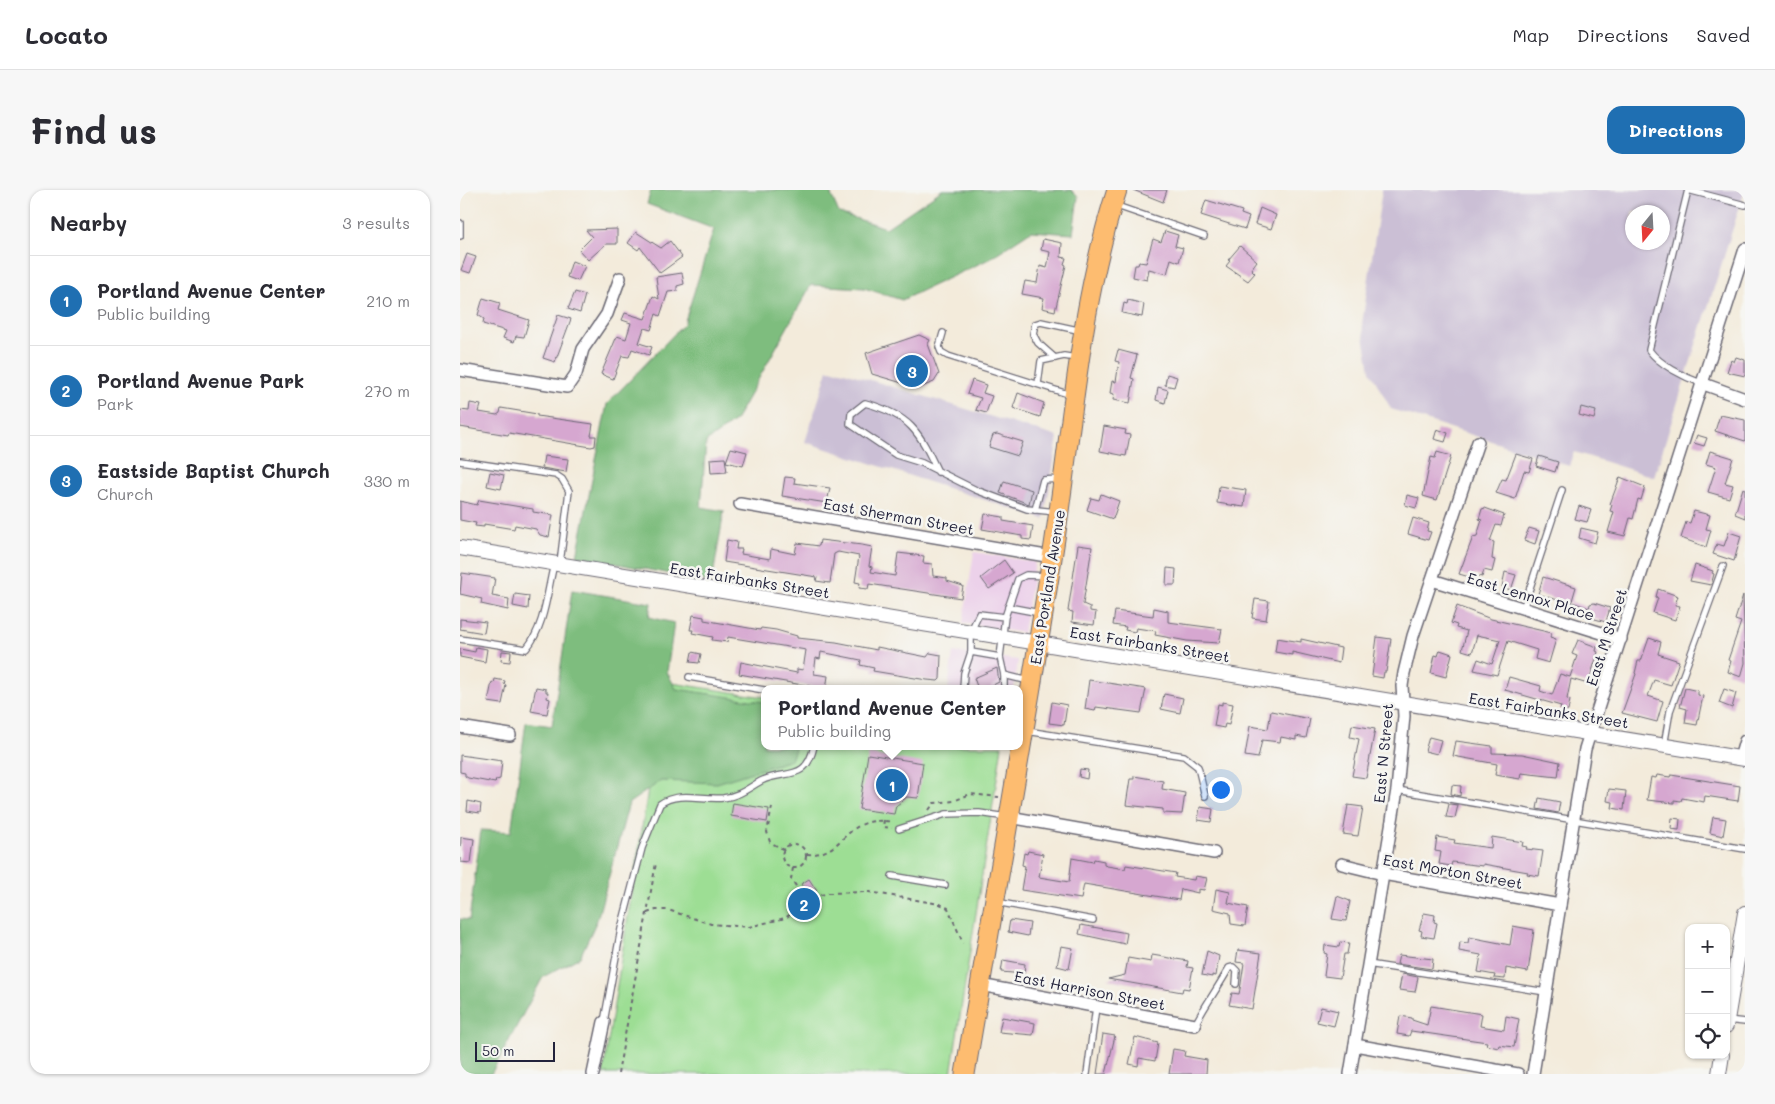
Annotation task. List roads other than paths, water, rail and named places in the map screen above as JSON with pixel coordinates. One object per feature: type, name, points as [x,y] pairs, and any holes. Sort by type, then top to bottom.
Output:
[{"type":"main road","name":"East Portland Avenue","points":[[1023,711],[1031,682],[1043,614],[1084,332],[1098,253],[1114,197]]},
{"type":"main road","name":"East Portland Avenue","points":[[965,1074],[1018,750]]},
{"type":"street","name":"East M Street","points":[[1533,1074],[1574,820],[1590,734],[1745,248]]},
{"type":"street","points":[[460,370],[568,388],[576,374],[583,349],[607,314],[620,278]]},
{"type":"street","points":[[1701,383],[1745,399]]},
{"type":"street","name":"East N Street","points":[[1350,1074],[1366,963],[1397,790],[1404,716],[1404,673],[1413,636],[1478,442]]},
{"type":"street","name":"East Sherman Street","points":[[740,504],[1052,558]]},
{"type":"street","name":"East Fairbanks Street","points":[[460,548],[1742,758]]},
{"type":"street","name":"East Lennox Place","points":[[1432,580],[1621,640]]},
{"type":"street","points":[[460,727],[510,736]]},
{"type":"street","points":[[1742,758],[1745,741]]},
{"type":"street","points":[[1008,818],[1214,853]]},
{"type":"street","name":"East Morton Street","points":[[1342,864],[1383,874],[1560,905]]},
{"type":"street","points":[[1728,1014],[1745,913]]},
{"type":"street","name":"East Harrison Street","points":[[980,985],[1195,1025]]},
{"type":"street","points":[[593,1074],[604,1022]]},
{"type":"street","points":[[1355,1045],[1518,1074]]},
{"type":"street","points":[[1719,1074],[1721,1059]]},
{"type":"lane","points":[[1701,383],[1688,378],[1655,357],[1650,350],[1688,190],[1745,205]]},
{"type":"lane","points":[[1114,197],[1204,236]]},
{"type":"lane","points":[[460,223],[460,236]]},
{"type":"lane","points":[[1055,358],[1038,343],[1033,334],[1035,324],[1041,322],[1084,332]]},
{"type":"lane","points":[[943,333],[939,347],[941,352],[948,356],[1075,396]]},
{"type":"lane","points":[[1038,384],[1041,362],[1055,358],[1080,359]]},
{"type":"lane","points":[[938,472],[923,438],[902,418],[886,409],[865,403],[851,414],[850,424],[874,442],[896,455],[922,463],[938,472],[1002,501],[1034,510],[1059,512]]},
{"type":"lane","points":[[460,461],[556,475],[562,479],[569,492],[557,565],[534,640],[526,650],[460,639]]},
{"type":"lane","points":[[1034,510],[1043,480],[1063,479]]},
{"type":"lane","points":[[1523,609],[1562,490]]},
{"type":"lane","points":[[1664,746],[1670,711],[1723,566]]},
{"type":"lane","points":[[1004,685],[1000,657],[1002,636],[1005,617],[1018,579],[1026,575],[1049,576]]},
{"type":"lane","points":[[1008,607],[1043,614]]},
{"type":"lane","points":[[963,685],[964,673],[971,652],[971,631],[979,614],[1005,617]]},
{"type":"lane","points":[[971,652],[1000,657]]},
{"type":"lane","points":[[1004,675],[1031,682]]},
{"type":"lane","points":[[689,677],[761,689]]},
{"type":"lane","points":[[1023,731],[1184,756],[1198,766],[1205,796]]},
{"type":"lane","points":[[604,1022],[620,929],[642,848],[660,804],[675,797],[724,798],[750,790],[761,782],[793,774],[803,768],[813,750]]},
{"type":"lane","points":[[1397,790],[1745,849]]},
{"type":"lane","points":[[899,829],[946,814],[979,814],[1008,818]]},
{"type":"lane","points":[[892,876],[944,885]]},
{"type":"lane","points":[[994,902],[1093,920]]},
{"type":"lane","points":[[1366,963],[1546,992]]},
{"type":"lane","points":[[1195,1025],[1229,968],[1233,967],[1237,971],[1236,984]]},
{"type":"lane","points":[[1087,1074],[1096,1006]]},
{"type":"lane","points":[[1730,1023],[1745,1022]]},
{"type":"place","name":"Eastside Baptist Church","points":[[912,371]]},
{"type":"place","name":"Portland Avenue Center","points":[[892,785]]},
{"type":"place","name":"Portland Avenue Park","points":[[804,904]]}]
